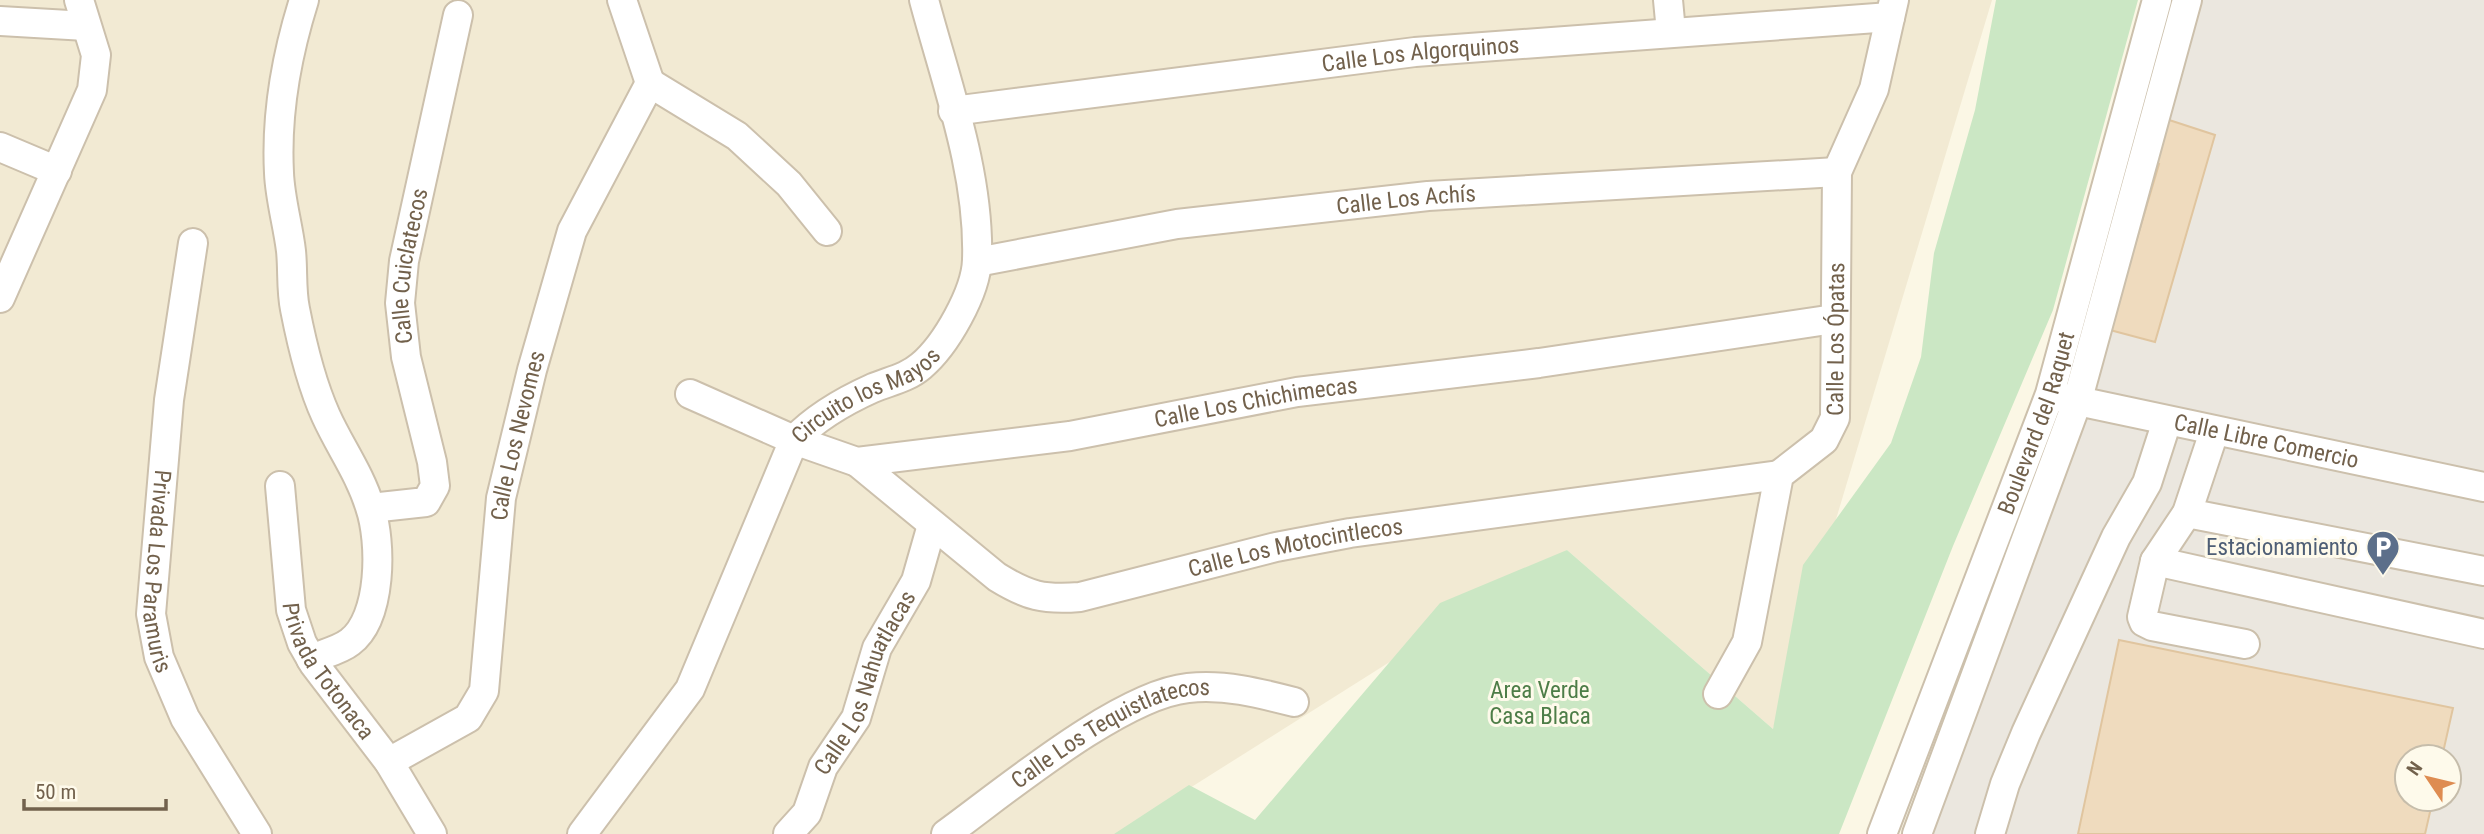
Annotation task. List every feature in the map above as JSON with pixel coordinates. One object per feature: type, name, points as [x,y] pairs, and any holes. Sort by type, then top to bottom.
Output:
[{"type":"street","points":[[304,0],[295,30],[283,97],[279,173],[291,254],[294,307],[312,376],[326,416],[352,464],[371,508],[376,565],[370,614],[349,643],[311,659]]},
{"type":"street","points":[[622,0],[650,83],[737,136],[789,184],[827,231]]},
{"type":"street","name":"Circuito los Mayos","points":[[582,834],[690,689],[794,440],[825,414],[851,398],[902,378],[933,355],[951,330],[977,262],[969,178],[924,0]]},
{"type":"street","points":[[1668,0],[1671,32]]},
{"type":"street","name":"Boulevard del Raquet","points":[[1882,834],[2050,394],[2157,0]]},
{"type":"street","name":"Boulevard del Raquet","points":[[1917,834],[2077,402],[2145,144],[2187,0]]},
{"type":"street","name":"Calle Los Algorquinos","points":[[953,111],[1415,52],[1671,32],[1817,12],[1892,9]]},
{"type":"street","name":"Calle Los Ópatas","points":[[1779,475],[1824,440],[1835,418],[1834,319],[1838,172],[1874,89],[1892,9]]},
{"type":"street","points":[[0,21],[83,13],[96,55],[92,90],[0,298]]},
{"type":"street","name":"Calle Cuiclatecos","points":[[371,508],[426,502],[435,486],[432,462],[406,357],[400,303],[404,261],[458,15]]},
{"type":"street","name":"Calle Los Nevomes","points":[[389,762],[468,718],[484,691],[501,498],[532,370],[572,231],[650,83]]},
{"type":"street","points":[[0,146],[57,171]]},
{"type":"street","name":"Calle Los Achís","points":[[977,262],[1177,224],[1428,196],[1838,172]]},
{"type":"street","name":"Privada Los Paramuris","points":[[193,243],[169,400],[151,614],[159,657],[185,718],[257,834]]},
{"type":"street","name":"Calle Los Chichimecas","points":[[690,394],[794,440],[858,462],[1070,436],[1297,392],[1539,363],[1834,319]]},
{"type":"street","name":"Calle Libre Comercio","points":[[2050,394],[2214,432],[2484,487]]},
{"type":"street","points":[[1990,834],[2005,784],[2026,733],[2116,537],[2147,483],[2167,421]]},
{"type":"street","points":[[2214,432],[2187,513],[2155,561],[2142,617],[2144,622],[2245,644]]},
{"type":"street","name":"Calle Los Motocintlecos","points":[[858,462],[997,577],[1022,593],[1049,600],[1116,589],[1276,547],[1350,533],[1779,475]]},
{"type":"street","points":[[1718,694],[1748,642],[1779,475]]},
{"type":"street","name":"Privada Totonaca","points":[[280,486],[291,610],[302,642],[311,659],[389,762],[432,834]]},
{"type":"street","points":[[2187,513],[2484,571]]},
{"type":"street","name":"Calle Los Nahuatlacas","points":[[788,834],[807,813],[823,767],[856,718],[877,648],[916,581],[932,525]]},
{"type":"street","points":[[2155,561],[2484,634]]},
{"type":"street","name":"Calle Los Tequistlatecos","points":[[946,834],[1052,757],[1112,718],[1162,695],[1186,688],[1208,687],[1248,690],[1294,702]]},
{"type":"street","points":[[1913,749],[1944,758]]},
{"type":"shaded area","points":[[0,0],[1992,0],[1773,729],[1567,550],[1117,834],[0,834]]},
{"type":"shaded area","points":[[2191,0],[2484,0],[2484,834],[1910,834]]},
{"type":"green space","name":"Area Verde Casa Blaca","points":[[1996,0],[2138,0],[2053,310],[1953,546],[1839,834],[1114,834],[1189,785],[1255,820],[1440,603],[1567,550],[1773,729],[1803,565],[1891,443],[1921,357],[1934,253],[1975,110]]},
{"type":"building","points":[[2163,118],[2215,135],[2155,342],[2110,330],[2159,164],[2150,161]]},
{"type":"building","points":[[2119,640],[2453,708],[2445,743],[2393,743],[2393,813],[2430,813],[2425,834],[2078,834]]},
{"type":"place","name":"Estacionamiento","points":[[2383,577]]}]
